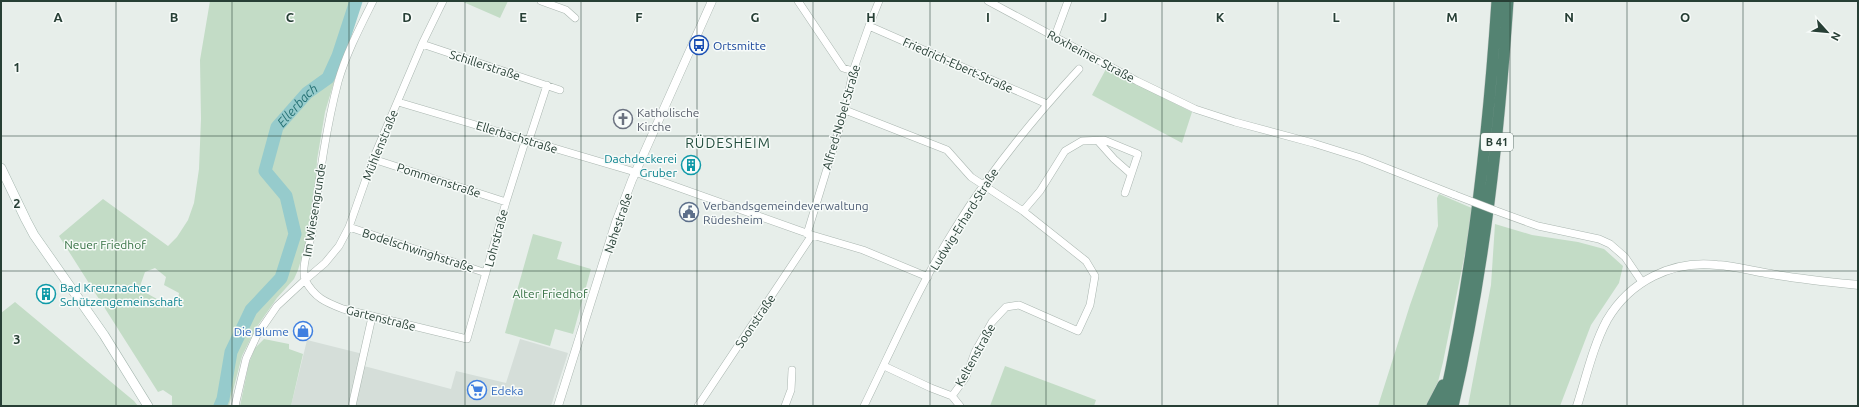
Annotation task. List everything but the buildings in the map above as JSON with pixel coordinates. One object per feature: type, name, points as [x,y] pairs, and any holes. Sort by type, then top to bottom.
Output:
[{"type":"highway","name":"B 41","points":[[1443,406],[1452,366],[1471,258],[1485,153],[1497,1]]},
{"type":"highway","name":"B 41","points":[[1453,406],[1478,282],[1488,217],[1497,142],[1508,1]]},
{"type":"highway","name":"B 41","points":[[1432,406],[1452,366]]},
{"type":"highway","name":"B 41","points":[[1456,393],[1457,406]]},
{"type":"main road","points":[[1,168],[34,235],[104,335],[148,406]]},
{"type":"street","name":"Im Wiesengrunde","points":[[305,280],[303,273],[311,237],[326,135],[337,89],[346,60],[373,1]]},
{"type":"street","name":"Mühlenstraße","points":[[305,280],[325,264],[339,246],[349,227],[372,159],[422,44],[444,1]]},
{"type":"street","points":[[541,1],[566,10],[575,18]]},
{"type":"street","name":"Nahestraße","points":[[558,406],[616,222],[635,172],[712,1]]},
{"type":"street","points":[[798,1],[843,68],[853,71]]},
{"type":"street","name":"Alfred-Nobel-Straße","points":[[810,235],[845,110],[853,71],[879,1]]},
{"type":"street","name":"Roxheimer Straße","points":[[988,1],[1137,81],[1195,109],[1361,158],[1538,226],[1599,239],[1610,244],[1625,257],[1642,282]]},
{"type":"street","points":[[1055,36],[1068,1]]},
{"type":"street","name":"Friedrich-Ebert-Straße","points":[[869,26],[1047,104]]},
{"type":"street","name":"Schillerstraße","points":[[422,44],[560,90]]},
{"type":"street","name":"Ludwig-Erhard-Straße","points":[[864,406],[928,277],[954,230],[983,185],[1013,144],[1047,104],[1079,70]]},
{"type":"street","points":[[529,140],[547,85]]},
{"type":"street","name":"Ellerbachstraße","points":[[398,102],[635,172],[810,235],[863,250],[928,277]]},
{"type":"street","name":"Keltenstraße","points":[[845,110],[947,150],[971,176],[1023,211],[1086,261],[1094,276],[1090,305],[1078,331],[1019,305],[1006,307],[992,322],[975,352],[966,377],[952,396],[884,366]]},
{"type":"street","name":"Lohrstraße","points":[[467,339],[524,144],[529,140]]},
{"type":"street","points":[[1023,211],[1040,191],[1048,175],[1065,151],[1082,141],[1104,140],[1138,154],[1125,193]]},
{"type":"street","points":[[1098,141],[1114,159],[1131,174]]},
{"type":"street","name":"Pommernstraße","points":[[372,159],[506,202]]},
{"type":"street","name":"Bodelschwinghstraße","points":[[349,227],[486,273]]},
{"type":"street","name":"Soonstraße","points":[[698,406],[810,235]]},
{"type":"street","points":[[1577,406],[1599,338],[1607,321],[1626,296],[1642,282],[1658,273],[1676,268],[1706,264],[1805,279],[1858,285]]},
{"type":"street","name":"Gartenstraße","points":[[305,280],[311,292],[324,302],[372,318],[467,339]]},
{"type":"street","points":[[235,406],[246,359],[257,335],[277,306],[305,280]]},
{"type":"street","points":[[352,406],[372,318]]},
{"type":"street","points":[[785,406],[791,390],[792,370]]},
{"type":"street","points":[[952,396],[960,406]]},
{"type":"shaded area","points":[[520,339],[568,353],[551,406],[291,406],[307,340],[367,355],[364,366],[451,389],[456,371],[506,383]]},
{"type":"green space","name":"Neuer Friedhof","points":[[210,1],[363,1],[355,12],[325,112],[317,160],[314,216],[311,209],[313,220],[298,270],[294,279],[277,298],[256,328],[242,356],[229,406],[172,406],[172,396],[163,390],[158,392],[59,236],[103,199],[168,246],[177,237],[188,220],[194,203],[199,169],[201,119],[200,60]],"holes":[[[155,268],[166,277],[164,285],[179,293],[178,299],[182,307],[157,299],[139,289],[145,272]]]},
{"type":"green space","points":[[461,1],[508,1],[500,18]]},
{"type":"green space","points":[[1106,69],[1192,112],[1182,143],[1092,95]]},
{"type":"green space","points":[[1439,194],[1474,209],[1438,382],[1426,406],[1378,406],[1410,305],[1438,226],[1437,198]]},
{"type":"green space","points":[[1495,224],[1532,235],[1578,242],[1604,249],[1623,266],[1619,283],[1591,325],[1560,406],[1468,406],[1491,285]]},
{"type":"green space","name":"Alter Friedhof","points":[[533,234],[562,242],[557,259],[591,269],[573,334],[555,329],[550,346],[505,333]]},
{"type":"green space","points":[[15,302],[134,401],[138,406],[1,406],[1,313]]},
{"type":"green space","points":[[264,339],[289,344],[289,349],[303,354],[291,406],[240,406],[249,363],[255,348]]},
{"type":"green space","points":[[1005,366],[1096,400],[1094,406],[990,406]]},
{"type":"waterway","name":"Ellerbach","points":[[220,406],[223,399],[231,352],[251,310],[281,278],[295,234],[286,196],[265,171],[277,127],[307,93],[328,78],[338,56],[356,1]]},
{"type":"place","name":"Ortsmitte","points":[[699,45]]},
{"type":"place","name":"Katholische Kirche","points":[[623,119]]},
{"type":"place","name":"Dachdeckerei Gruber","points":[[691,165]]},
{"type":"place","name":"Verbandsgemeindeverwaltung Rüdesheim","points":[[689,212]]},
{"type":"place","name":"Bad Kreuznacher Schützengemeinschaft","points":[[46,294]]},
{"type":"place","name":"Die Blume","points":[[303,331]]},
{"type":"place","name":"Edeka","points":[[477,390]]},
{"type":"district","name":"RÜDESHEIM","points":[[728,143]]}]
